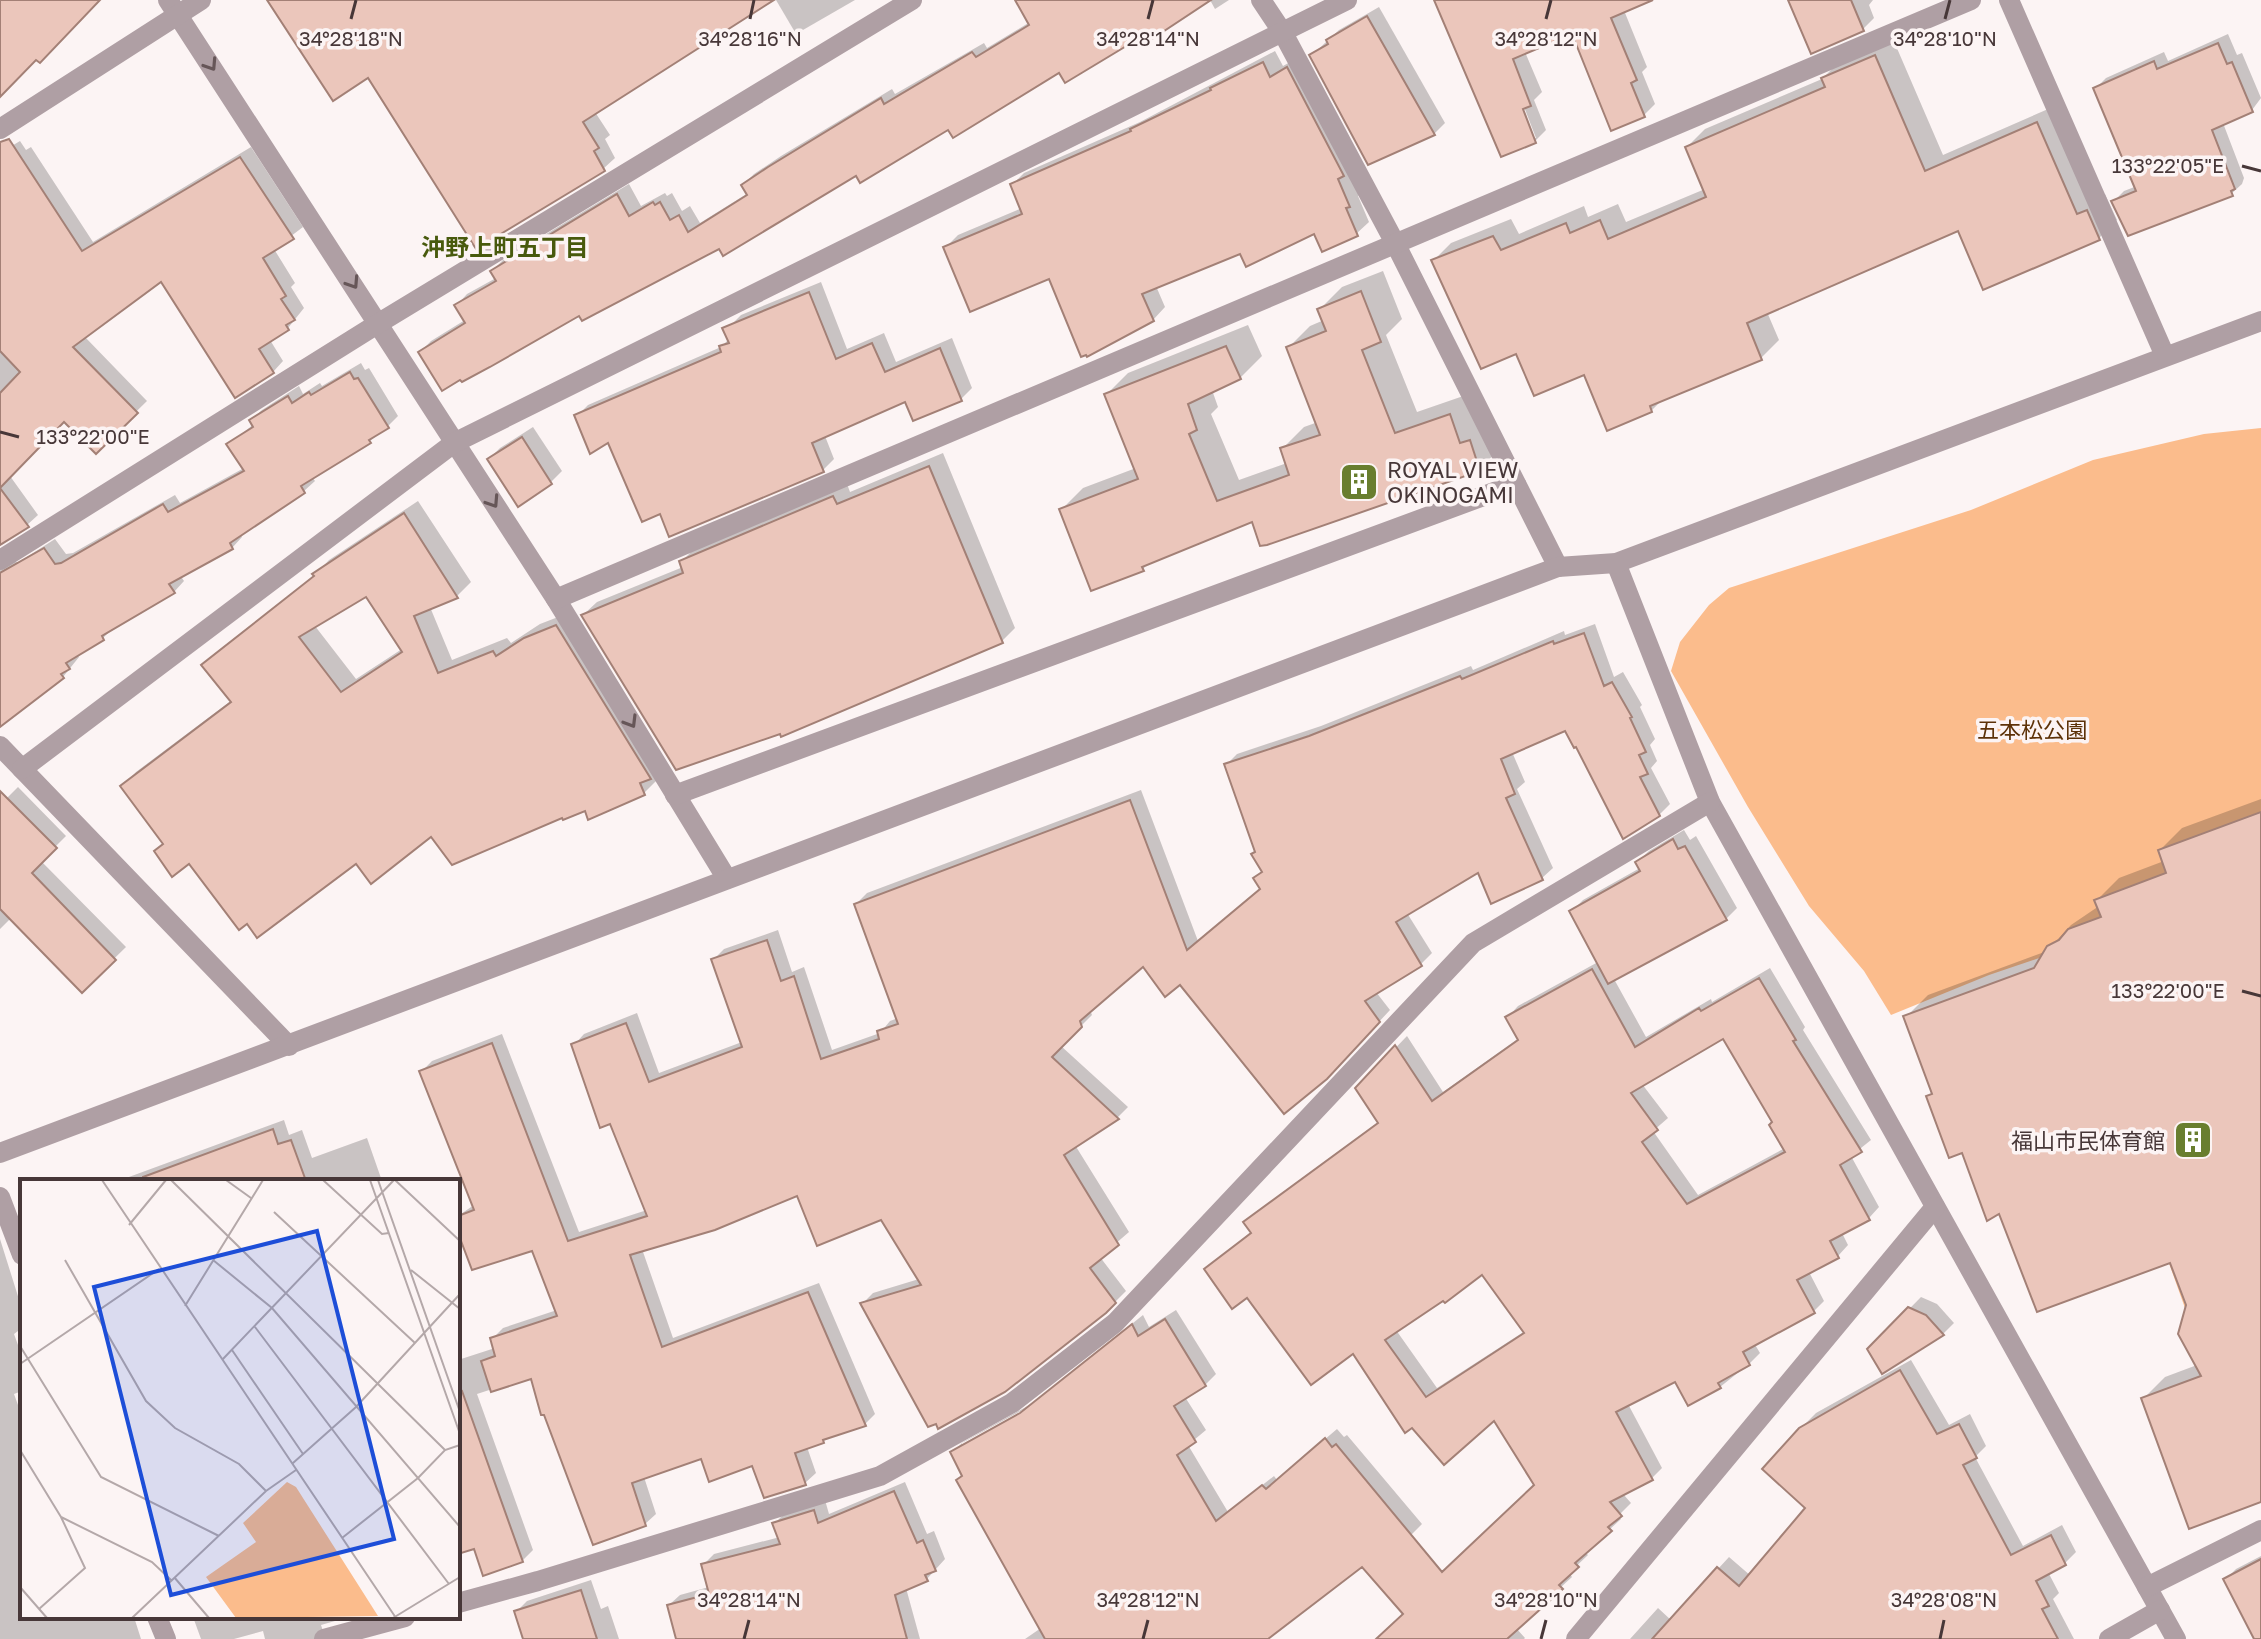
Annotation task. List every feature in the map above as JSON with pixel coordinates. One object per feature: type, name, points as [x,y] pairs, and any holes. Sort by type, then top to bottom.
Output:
[{"type":"street","points":[[0,129],[173,8],[201,0]]},
{"type":"street","points":[[0,560],[379,323],[912,0]]},
{"type":"street","points":[[1261,0],[1283,33],[1395,243],[1558,567]]},
{"type":"street","points":[[22,769],[454,443],[1347,0]]},
{"type":"street","points":[[556,599],[1971,0]]},
{"type":"street","points":[[2009,0],[2165,356]]},
{"type":"street","points":[[173,8],[556,599],[727,879]]},
{"type":"street","points":[[0,1153],[1558,567],[1616,563],[2261,321]]},
{"type":"street","points":[[675,795],[1516,484]]},
{"type":"street","points":[[1616,563],[1710,802],[2176,1639]]},
{"type":"street","points":[[0,746],[289,1046]]},
{"type":"street","points":[[460,1602],[880,1476],[1012,1403],[1115,1323],[1473,943],[1710,802]]},
{"type":"street","points":[[0,1197],[20,1250]]},
{"type":"street","points":[[1576,1639],[1935,1207]]},
{"type":"street","points":[[2147,1587],[2261,1530]]},
{"type":"street","points":[[2109,1639],[2160,1610]]},
{"type":"street","points":[[158,1619],[166,1639]]},
{"type":"street","points":[[324,1639],[398,1619]]},
{"type":"green space","name":"五本松公園","points":[[2261,428],[2261,1335],[2197,1368],[2185,1308],[2165,1252],[2045,956],[1891,1015],[1864,971],[1809,906],[1748,807],[1671,671],[1680,642],[1709,605],[1729,588],[1971,510],[2093,460],[2204,434]]},
{"type":"building","points":[[0,0],[100,0],[40,63],[36,60],[0,97]]},
{"type":"building","points":[[267,0],[774,0],[583,122],[599,148],[594,151],[605,171],[476,249],[368,78],[333,101]]},
{"type":"building","points":[[1015,0],[1211,0],[1143,45],[1138,39],[1065,83],[1059,73],[953,138],[948,130],[860,183],[856,176],[723,256],[719,249],[582,321],[579,316],[442,391],[418,352],[465,323],[454,305],[496,281],[490,271],[617,194],[629,216],[653,202],[655,205],[660,202],[670,220],[679,215],[688,232],[747,195],[741,185],[881,98],[884,104],[972,52],[976,57],[1029,25]]},
{"type":"building","points":[[1434,0],[1653,0],[1611,18],[1637,80],[1631,83],[1645,117],[1611,131],[1572,34],[1513,59],[1531,106],[1523,109],[1536,143],[1501,157]]},
{"type":"building","points":[[1788,0],[1851,0],[1864,31],[1811,54]]},
{"type":"building","points":[[1367,16],[1435,135],[1368,165],[1309,55],[1328,44],[1326,40]]},
{"type":"building","points":[[2218,43],[2227,64],[2232,62],[2253,112],[2212,130],[2235,189],[2231,191],[2233,196],[2128,236],[2111,201],[2136,191],[2093,88],[2154,61],[2157,69]]},
{"type":"building","points":[[1875,55],[1925,171],[2037,122],[2077,214],[2087,210],[2100,240],[1983,290],[1958,231],[1747,323],[1762,360],[1650,406],[1652,412],[1607,431],[1584,375],[1534,396],[1516,354],[1481,369],[1431,260],[1493,236],[1501,250],[1566,223],[1570,233],[1600,220],[1608,239],[1706,197],[1685,147],[1825,87],[1821,78]]},
{"type":"building","points":[[1263,62],[1270,77],[1287,67],[1344,176],[1338,179],[1358,236],[1322,252],[1314,234],[1246,267],[1240,254],[1142,294],[1154,321],[1087,357],[1081,357],[1049,279],[970,312],[943,247],[1022,214],[1010,184],[1131,131]]},
{"type":"building","points":[[9,139],[82,251],[240,157],[294,239],[263,258],[286,296],[281,299],[295,320],[286,325],[289,330],[259,349],[274,373],[235,398],[161,282],[73,347],[138,413],[96,454],[64,422],[0,488],[0,393],[20,372],[0,351],[0,142]]},
{"type":"building","points":[[1361,291],[1381,342],[1362,350],[1395,433],[1450,414],[1460,443],[1470,440],[1480,471],[1267,545],[1260,546],[1252,522],[1142,567],[1144,571],[1091,591],[1059,509],[1138,479],[1104,394],[1226,346],[1241,379],[1188,404],[1197,430],[1189,434],[1217,501],[1289,475],[1280,448],[1320,435],[1286,347],[1326,331],[1317,309]]},
{"type":"building","points":[[809,292],[836,359],[872,343],[885,372],[940,348],[962,401],[913,421],[905,402],[812,443],[824,472],[669,537],[660,514],[642,522],[608,443],[590,454],[574,415],[721,352],[719,346],[729,343],[722,328]]},
{"type":"building","points":[[350,372],[354,379],[358,378],[389,428],[369,440],[371,443],[301,486],[305,493],[230,543],[233,549],[169,584],[175,593],[102,636],[104,640],[66,663],[70,669],[61,674],[64,678],[0,727],[0,573],[44,548],[55,564],[61,563],[163,504],[168,512],[244,471],[226,444],[253,427],[249,420],[288,396],[292,403]]},
{"type":"building","points":[[522,437],[552,484],[518,507],[487,459]]},
{"type":"building","points":[[929,466],[1003,643],[781,737],[780,734],[676,770],[581,615],[683,573],[679,561],[833,496],[837,504]]},
{"type":"building","points":[[0,488],[29,527],[0,545]]},
{"type":"building","points":[[404,513],[458,598],[414,616],[438,673],[493,651],[496,656],[524,638],[556,625],[651,779],[640,783],[645,795],[588,820],[585,811],[562,818],[452,865],[431,837],[371,884],[356,864],[257,938],[247,924],[239,930],[189,864],[172,877],[154,851],[163,844],[120,786],[231,702],[201,665],[314,576],[312,574]],"holes":[[[366,597],[402,652],[341,692],[299,637]]]},
{"type":"building","points":[[1584,633],[1604,686],[1612,682],[1632,717],[1646,752],[1639,755],[1648,774],[1640,777],[1660,816],[1623,839],[1565,731],[1501,759],[1515,794],[1506,798],[1543,880],[1491,904],[1478,873],[1396,922],[1422,966],[1365,1001],[1380,1022],[1327,1079],[1284,1114],[1180,985],[1165,997],[1143,967],[1080,1021],[1082,1027],[1052,1057],[1119,1119],[1064,1155],[1119,1245],[1090,1268],[1116,1303],[1005,1392],[938,1429],[936,1424],[928,1427],[860,1303],[921,1285],[881,1220],[817,1246],[797,1196],[715,1230],[630,1255],[662,1347],[808,1292],[866,1426],[795,1453],[806,1485],[764,1498],[752,1466],[709,1482],[701,1459],[632,1483],[646,1526],[593,1545],[544,1415],[541,1415],[531,1379],[491,1392],[481,1361],[495,1356],[490,1338],[557,1316],[532,1251],[472,1270],[460,1238],[460,1215],[474,1210],[419,1071],[492,1043],[568,1241],[647,1216],[610,1124],[600,1128],[571,1044],[626,1023],[649,1082],[742,1047],[711,959],[767,940],[781,981],[794,976],[821,1059],[879,1039],[877,1031],[898,1024],[854,904],[1130,800],[1187,950],[1260,889],[1253,878],[1262,872],[1251,854],[1255,852],[1224,764],[1309,736],[1460,676],[1462,679],[1553,641],[1554,644]]},
{"type":"building","points":[[0,791],[57,848],[32,873],[116,960],[82,993],[0,909]]},
{"type":"building","points":[[2261,812],[2261,1502],[2189,1529],[2141,1398],[2201,1376],[2178,1334],[2186,1305],[2170,1263],[2037,1312],[1999,1214],[1987,1221],[1962,1153],[1949,1158],[1926,1096],[1932,1094],[1903,1016],[2034,968],[2047,946],[2059,940],[2068,929],[2101,917],[2094,900],[2166,873],[2158,850]]},
{"type":"building","points":[[1673,839],[1678,849],[1685,846],[1727,920],[1608,984],[1569,911],[1640,871],[1635,862]]},
{"type":"building","points":[[1592,969],[1635,1047],[1699,1008],[1701,1011],[1759,978],[1796,1040],[1793,1041],[1862,1152],[1840,1165],[1870,1220],[1830,1241],[1839,1258],[1797,1280],[1815,1313],[1743,1352],[1750,1365],[1718,1383],[1721,1388],[1688,1406],[1675,1382],[1616,1412],[1653,1480],[1610,1502],[1622,1516],[1608,1527],[1612,1531],[1575,1563],[1579,1567],[1559,1585],[1563,1589],[1507,1639],[1376,1639],[1403,1614],[1362,1567],[1268,1639],[1045,1639],[956,1480],[962,1476],[950,1452],[1020,1413],[1132,1324],[1138,1336],[1165,1319],[1206,1386],[1174,1406],[1196,1442],[1177,1455],[1216,1521],[1262,1485],[1266,1489],[1325,1438],[1332,1447],[1336,1444],[1442,1572],[1534,1485],[1494,1421],[1444,1465],[1412,1428],[1405,1433],[1353,1354],[1311,1385],[1247,1298],[1232,1309],[1204,1269],[1251,1233],[1243,1222],[1378,1123],[1355,1088],[1395,1045],[1432,1101],[1518,1040],[1505,1017]],"holes":[[[1723,1039],[1772,1122],[1769,1125],[1785,1152],[1687,1204],[1642,1142],[1658,1130],[1631,1093]],[[1482,1275],[1524,1333],[1426,1397],[1385,1340],[1443,1301],[1445,1303]]]},
{"type":"building","points":[[273,1129],[278,1144],[291,1140],[305,1179],[143,1179]]},
{"type":"building","points":[[1908,1307],[1926,1315],[1944,1335],[1882,1374],[1867,1349]]},
{"type":"building","points":[[1900,1370],[1937,1434],[1959,1424],[1977,1458],[1963,1465],[2011,1555],[2051,1535],[2066,1565],[2036,1581],[2049,1606],[2042,1609],[2058,1639],[1652,1639],[1717,1567],[1739,1586],[1805,1508],[1762,1469],[1799,1428]]},
{"type":"building","points":[[460,1392],[523,1562],[483,1576],[474,1549],[460,1553]]},
{"type":"building","points":[[894,1491],[917,1543],[923,1540],[936,1571],[925,1575],[928,1581],[895,1595],[907,1639],[676,1639],[667,1605],[709,1594],[701,1564],[780,1544],[772,1523],[814,1510],[818,1523]]},
{"type":"building","points":[[2261,1559],[2261,1639],[2254,1639],[2223,1579]]},
{"type":"building","points":[[581,1590],[597,1639],[523,1639],[514,1611]]},
{"type":"place","name":"ROYAL VIEW OKINOGAMI","points":[[1359,482]]},
{"type":"place","name":"福山市民体育館","points":[[2193,1140]]},
{"type":"district","name":"沖野上町五丁目","points":[[505,246]]}]
